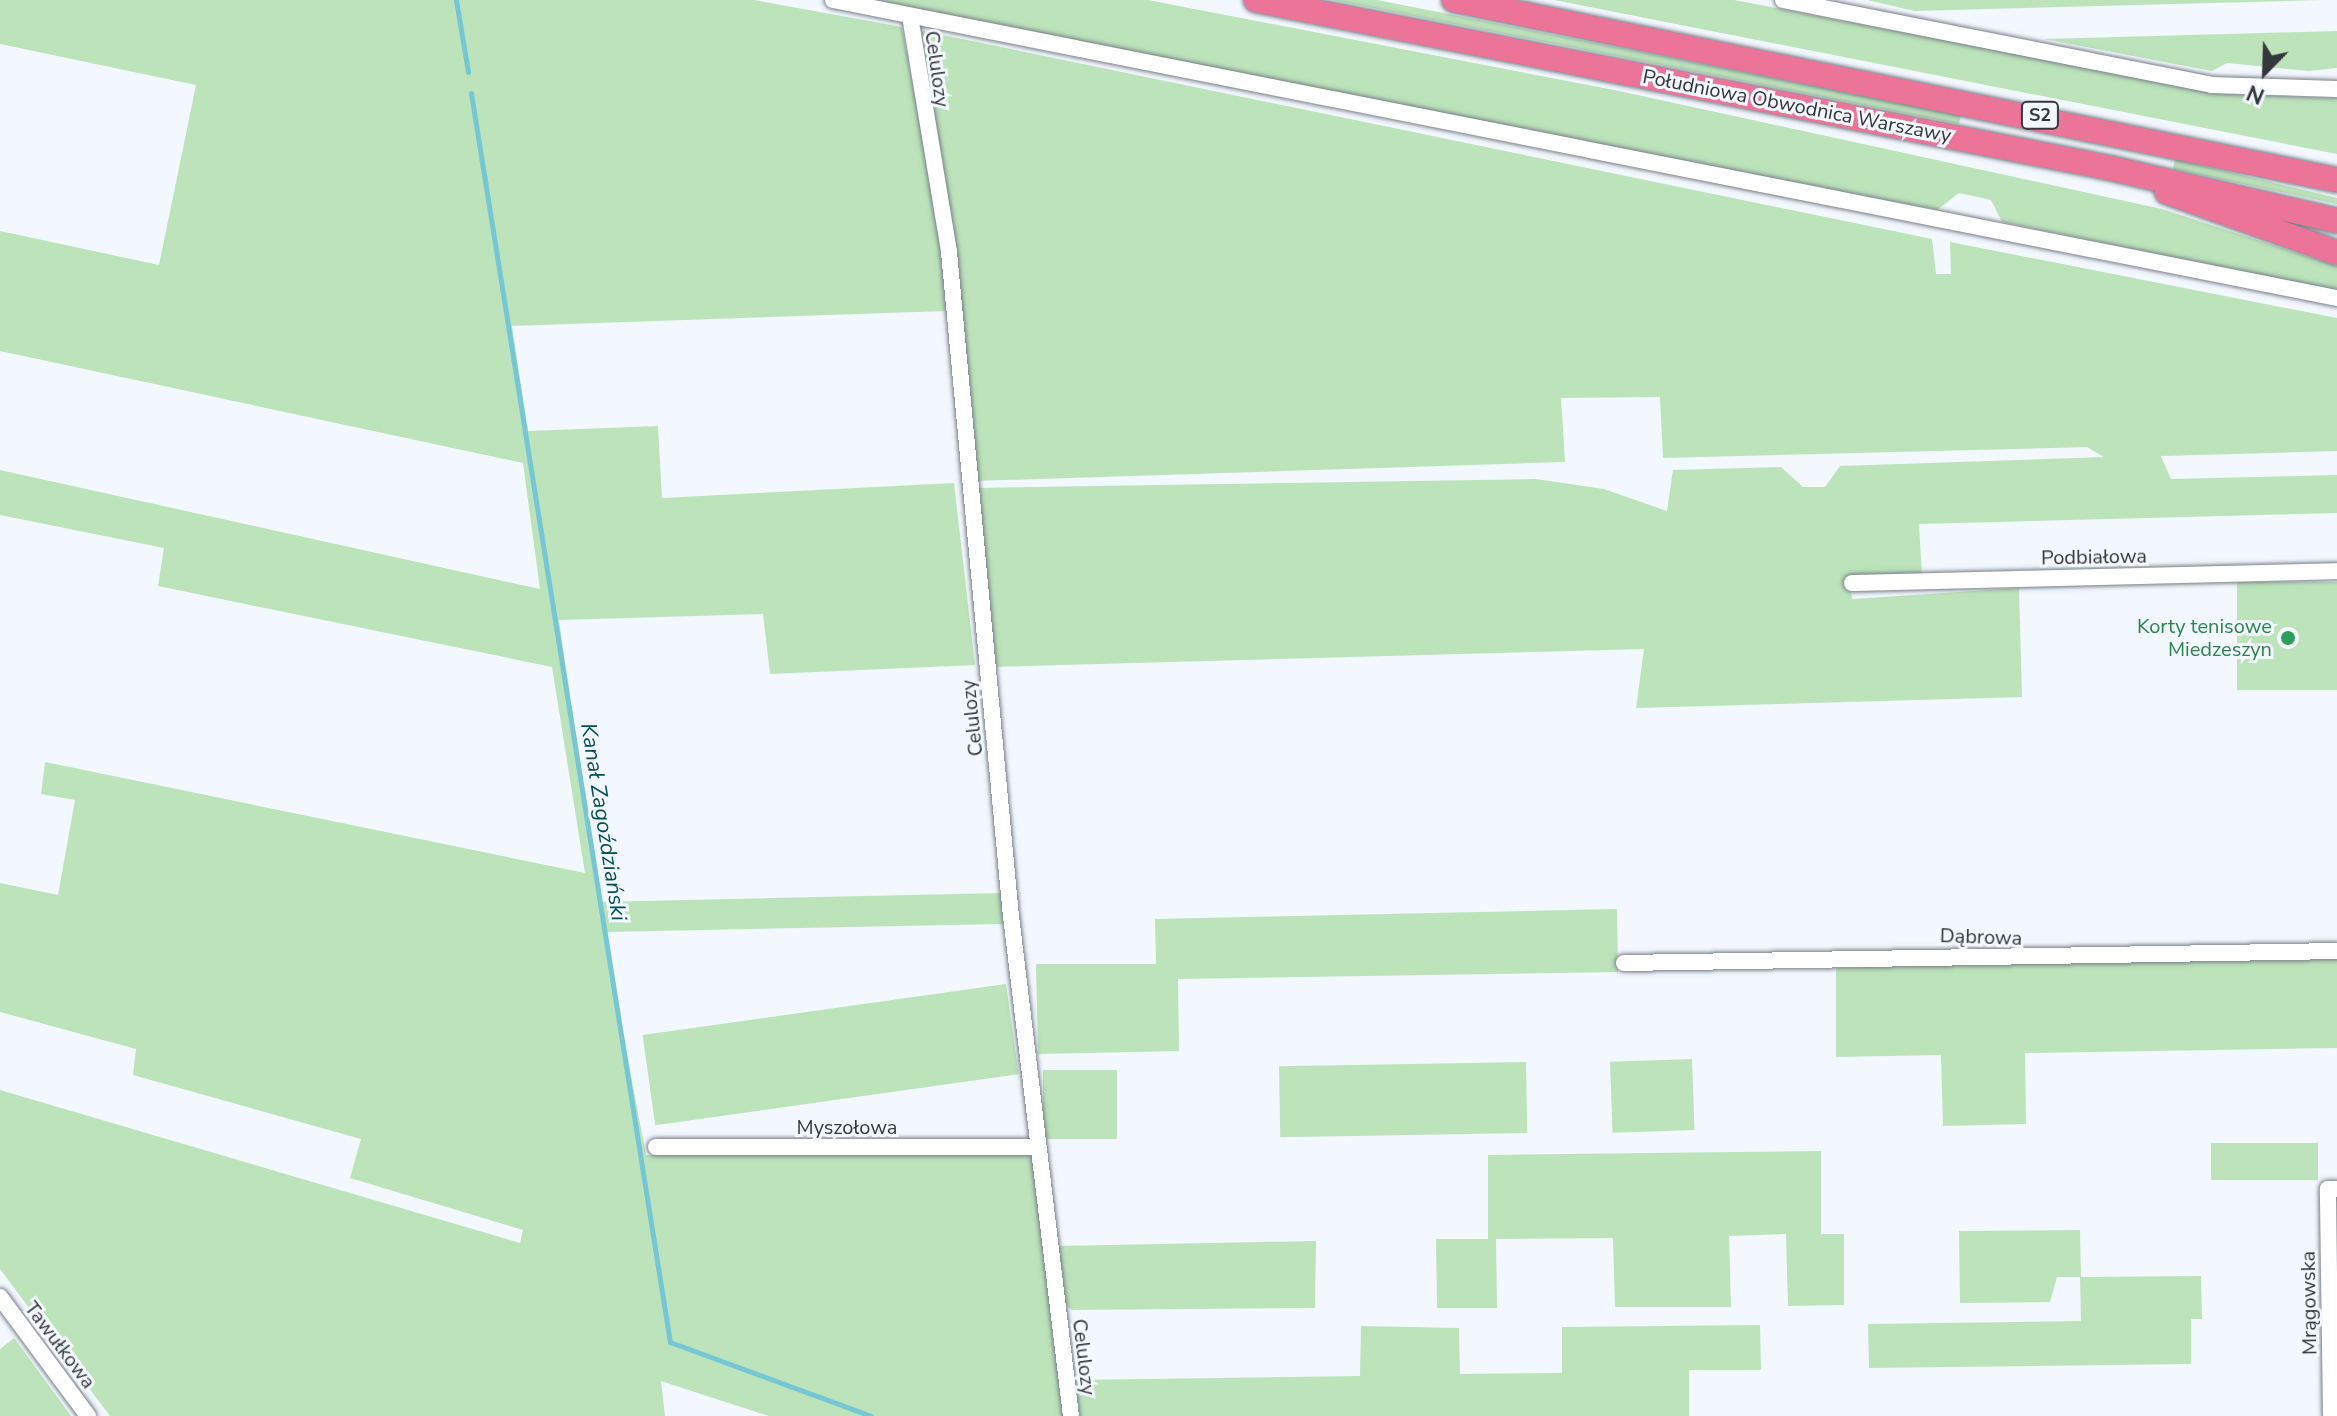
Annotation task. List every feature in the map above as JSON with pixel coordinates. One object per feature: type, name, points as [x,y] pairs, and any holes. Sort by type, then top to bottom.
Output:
[{"type":"highway","name":"Południowa Obwodnica Warszawy","points":[[1256,0],[2110,168],[2337,221]]},
{"type":"highway","name":"Południowa Obwodnica Warszawy","points":[[1454,0],[2337,178]]},
{"type":"highway","points":[[2110,168],[2337,253]]},
{"type":"street","points":[[833,0],[2337,298]]},
{"type":"street","points":[[1783,0],[2211,85],[2337,89]]},
{"type":"street","name":"Celulozy","points":[[910,16],[949,252],[1038,1147],[1071,1416]]},
{"type":"street","name":"Podbiałowa","points":[[1852,583],[2337,571]]},
{"type":"street","name":"Dąbrowa","points":[[1624,963],[2337,951]]},
{"type":"street","name":"Myszołowa","points":[[656,1147],[1038,1147]]},
{"type":"street","name":"Mrągowska","points":[[2331,1416],[2332,1189]]},
{"type":"street","name":"Tawułkowa","points":[[0,1297],[88,1416]]},
{"type":"green space","points":[[0,0],[754,0],[902,27],[948,279],[946,311],[512,326],[528,431],[658,426],[662,498],[954,483],[975,665],[770,674],[763,614],[559,620],[600,902],[1002,893],[1003,924],[604,932],[646,1155],[1025,1153],[1034,1159],[1063,1416],[769,1416],[661,1381],[665,1416],[110,1416],[0,1269],[0,1090],[520,1243],[523,1230],[350,1178],[361,1139],[133,1075],[136,1049],[0,1012],[0,883],[58,895],[75,800],[41,794],[45,762],[585,873],[552,667],[158,586],[164,548],[0,515],[0,470],[540,589],[523,463],[0,351],[0,231],[159,265],[196,85],[0,44]]},
{"type":"green space","points":[[861,0],[1148,0],[1619,91],[2162,209],[2337,266],[2337,291],[2002,222],[1991,200],[1959,193],[1937,210]]},
{"type":"green space","points":[[1333,0],[1377,0],[1961,115],[1959,124]]},
{"type":"green space","points":[[1554,0],[1734,0],[2225,94],[2337,98],[2337,154]]},
{"type":"green space","points":[[1867,0],[2321,0],[1915,11]]},
{"type":"green space","points":[[923,31],[1932,239],[1936,274],[1951,274],[1950,242],[2337,318],[2337,451],[2161,456],[2171,479],[2337,475],[2337,513],[1919,524],[1922,576],[1850,579],[1852,599],[2019,588],[2022,697],[1636,708],[1644,649],[992,667],[973,488],[1536,479],[1604,489],[1667,511],[1673,470],[1781,467],[1803,487],[1825,487],[1840,466],[2104,457],[2087,447],[1663,458],[1660,397],[1561,398],[1565,462],[974,481],[958,259],[916,42]]},
{"type":"green space","points":[[2337,31],[2337,68],[2309,71],[2227,63],[2212,71],[2044,39]]},
{"type":"green space","points":[[2175,159],[2337,198],[2337,204],[2173,169]]},
{"type":"green space","name":"Korty tenisowe Miedzeszyn","points":[[2237,582],[2337,582],[2337,690],[2237,690]]},
{"type":"green space","points":[[1617,909],[1618,972],[1178,979],[1179,1051],[1038,1054],[1036,964],[1156,964],[1155,919]]},
{"type":"green space","points":[[2337,957],[2337,1048],[2025,1053],[2026,1124],[1943,1126],[1941,1055],[1836,1057],[1836,968]]},
{"type":"green space","points":[[1006,984],[1019,1074],[655,1125],[643,1035]]},
{"type":"green space","points":[[1692,1059],[1694,1130],[1613,1133],[1610,1062]]},
{"type":"green space","points":[[1526,1062],[1527,1133],[1280,1137],[1279,1066]]},
{"type":"green space","points":[[1043,1070],[1117,1070],[1117,1139],[1043,1139]]},
{"type":"green space","points":[[2211,1143],[2318,1143],[2318,1180],[2211,1180]]},
{"type":"green space","points":[[1821,1151],[1821,1234],[1844,1234],[1844,1305],[1788,1306],[1786,1234],[1729,1236],[1731,1307],[1615,1307],[1613,1238],[1496,1239],[1497,1308],[1437,1308],[1436,1239],[1488,1239],[1488,1155]]},
{"type":"green space","points":[[2080,1230],[2081,1277],[2201,1276],[2202,1319],[2191,1319],[2191,1364],[1869,1368],[1868,1324],[2081,1321],[2080,1277],[2057,1277],[2050,1302],[1960,1303],[1959,1231]]},
{"type":"green space","points":[[1316,1241],[1315,1308],[1072,1310],[1061,1302],[1058,1246]]},
{"type":"green space","points":[[1760,1325],[1761,1370],[1689,1370],[1689,1416],[1080,1416],[1073,1380],[1360,1376],[1361,1326],[1459,1328],[1460,1374],[1562,1373],[1562,1327]]},
{"type":"green space","points":[[14,1338],[71,1416],[0,1416],[0,1349]]},
{"type":"waterway","name":"Kanał Zagoździański","points":[[456,0],[468,72]]},
{"type":"waterway","name":"Kanał Zagoździański","points":[[471,93],[670,1342],[871,1416]]},
{"type":"place","name":"Korty tenisowe Miedzeszyn","points":[[2288,638]]}]
